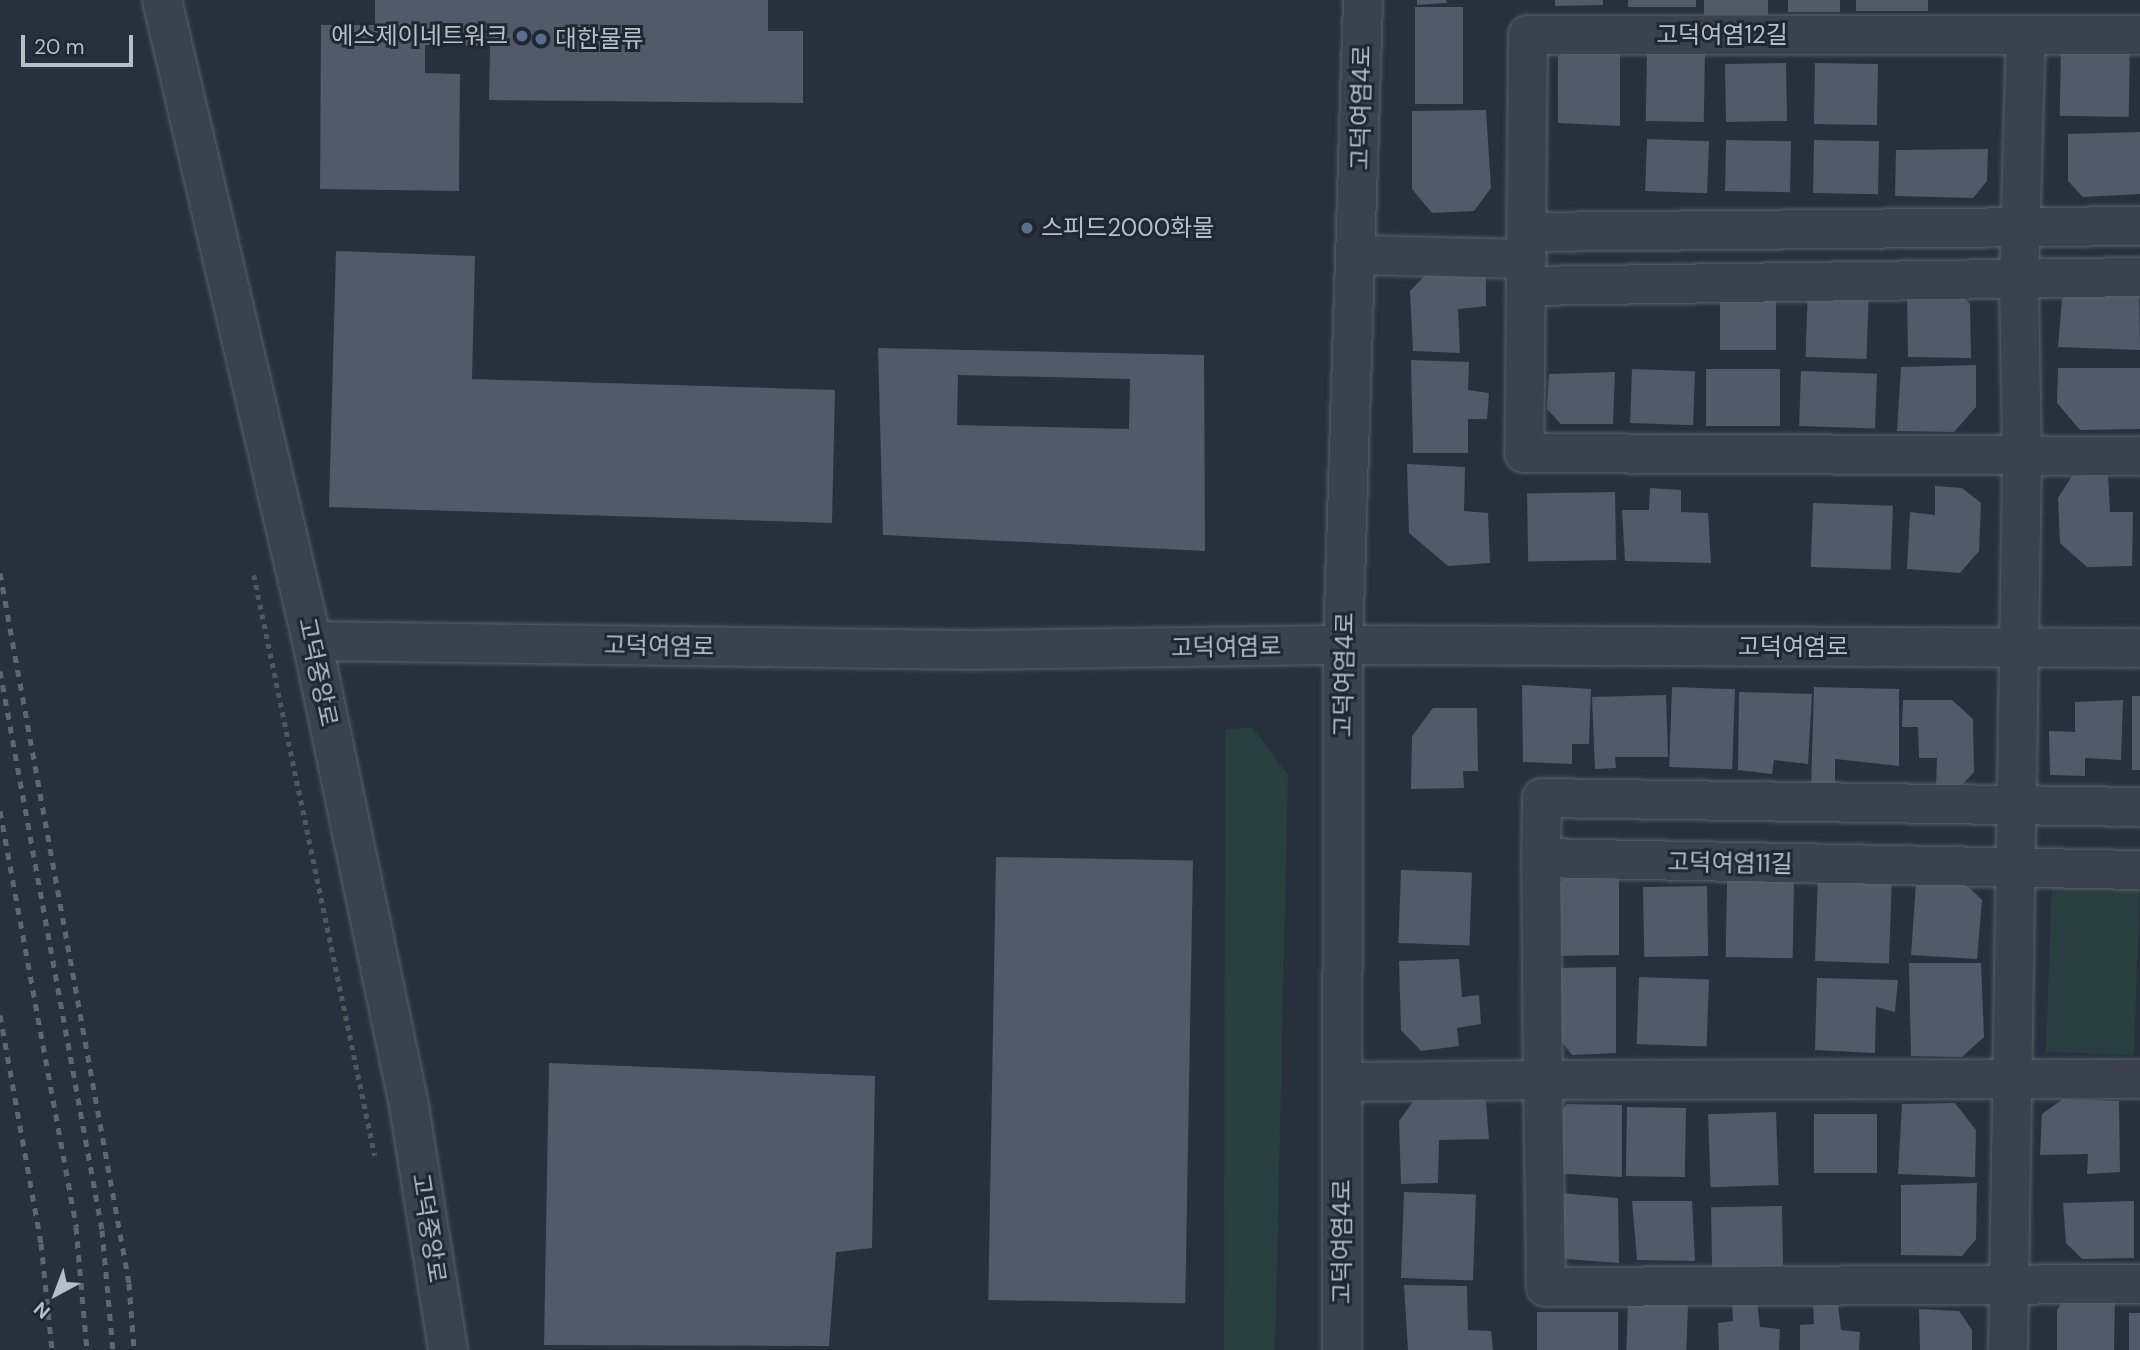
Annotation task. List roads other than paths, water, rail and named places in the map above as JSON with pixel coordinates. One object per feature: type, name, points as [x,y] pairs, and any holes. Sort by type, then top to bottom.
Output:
[{"type":"street","name":"고덕중앙로","points":[[162,0],[312,641],[409,1106],[448,1350]]},
{"type":"street","name":"고덕여염4로","points":[[1342,1350],[1343,645],[1358,255],[1363,0]]},
{"type":"street","name":"고덕여염12길","points":[[2140,35],[1528,35],[1524,453],[2140,456]]},
{"type":"street","points":[[2008,1350],[2014,807],[2022,456],[2018,279],[2023,227],[2026,35]]},
{"type":"street","points":[[1527,259],[2023,227],[2140,226]]},
{"type":"street","points":[[1358,255],[1527,259],[2018,279],[2140,277]]},
{"type":"street","name":"고덕여염로","points":[[312,641],[972,650],[1343,645],[2140,648]]},
{"type":"street","points":[[2140,807],[1542,798],[1541,858],[1546,1287],[2140,1284]]},
{"type":"street","name":"고덕여염11길","points":[[1541,858],[2015,870],[2140,870]]},
{"type":"street","points":[[1342,1082],[2140,1079]]},
{"type":"railway","points":[[0,573],[129,1283],[134,1350]]},
{"type":"railway","points":[[0,671],[102,1230],[113,1350]]},
{"type":"railway","points":[[0,811],[76,1227],[87,1350]]},
{"type":"railway","points":[[0,1015],[41,1243],[52,1350]]},
{"type":"place","name":"에스제이네트워크","points":[[522,36]]},
{"type":"place","name":"대한물류","points":[[541,39]]},
{"type":"place","name":"스피드2000화물","points":[[1027,228]]}]
